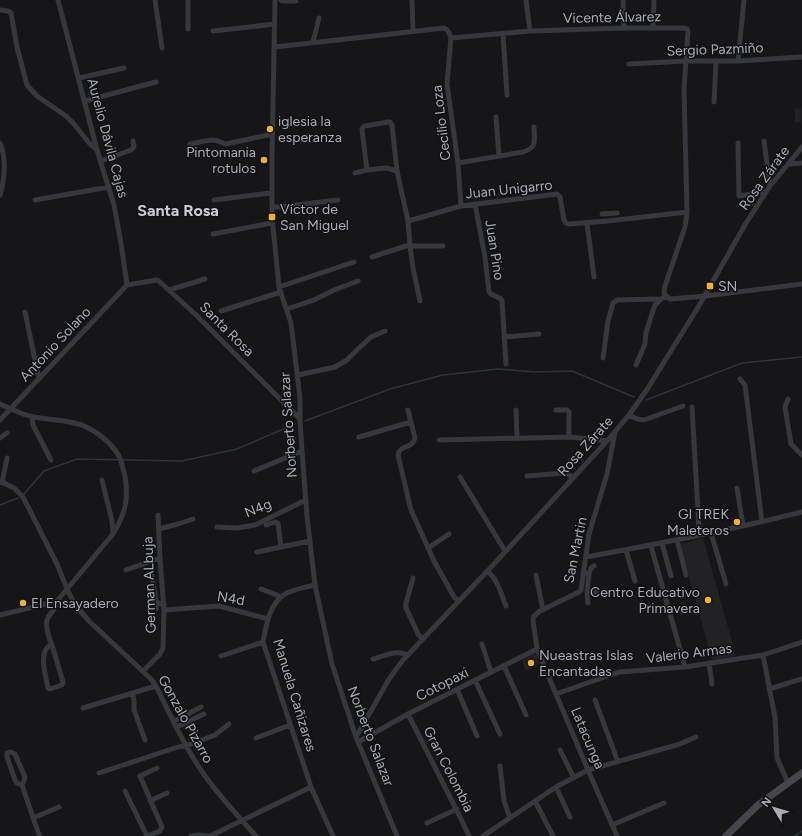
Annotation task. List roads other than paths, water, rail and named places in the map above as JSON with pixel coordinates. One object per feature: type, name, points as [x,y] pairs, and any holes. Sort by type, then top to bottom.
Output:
[{"type":"street","name":"Aurelio Dávila Cajas","points":[[58,0],[114,205],[127,284]]},
{"type":"street","points":[[156,0],[162,48]]},
{"type":"street","points":[[188,0],[188,28]]},
{"type":"street","name":"Norberto Salazar","points":[[275,0],[272,223],[280,290],[292,323],[300,398],[300,419],[306,500],[315,585],[332,664],[357,739],[397,836]]},
{"type":"street","points":[[281,0],[282,2],[296,1]]},
{"type":"street","points":[[412,0],[413,31]]},
{"type":"street","points":[[526,0],[530,31]]},
{"type":"street","points":[[623,0],[624,28]]},
{"type":"street","points":[[653,28],[654,0]]},
{"type":"street","points":[[738,61],[744,0]]},
{"type":"street","points":[[0,10],[11,13],[17,46],[27,85],[37,96],[66,116],[90,144],[98,150]]},
{"type":"street","points":[[314,42],[319,18]]},
{"type":"street","points":[[213,30],[275,24]]},
{"type":"street","points":[[274,47],[444,28],[449,31],[450,38]]},
{"type":"street","name":"Vicente Álvarez","points":[[450,38],[530,31],[624,28],[687,29],[684,89],[685,227],[665,286],[665,298],[655,305],[646,333],[645,344],[636,365]]},
{"type":"street","points":[[503,34],[507,95]]},
{"type":"street","name":"Cecilio Loza","points":[[450,38],[447,84],[458,163],[461,206]]},
{"type":"street","name":"Sergio Pazmiño","points":[[629,64],[686,61],[716,62],[802,57]]},
{"type":"street","points":[[714,102],[716,62]]},
{"type":"street","points":[[79,78],[124,68]]},
{"type":"street","points":[[85,101],[156,82]]},
{"type":"street","points":[[496,117],[499,156]]},
{"type":"street","points":[[366,170],[362,130],[363,127],[390,122],[392,125],[397,171],[408,221],[413,268],[420,301]]},
{"type":"street","points":[[458,163],[523,152],[532,148],[534,144],[534,126]]},
{"type":"street","points":[[190,144],[214,140],[226,144],[272,135]]},
{"type":"street","points":[[101,160],[131,150],[134,147],[133,141]]},
{"type":"street","points":[[764,141],[770,186]]},
{"type":"street","points":[[0,143],[4,155],[5,165],[3,185],[0,195]]},
{"type":"street","points":[[738,143],[739,196],[766,192]]},
{"type":"street","name":"Rosa Zárate","points":[[357,739],[389,679],[407,655],[573,478],[629,415],[648,388],[705,296],[746,223],[766,192],[802,147]]},
{"type":"street","points":[[788,164],[802,163]]},
{"type":"street","points":[[355,173],[366,170],[386,168],[397,171]]},
{"type":"street","points":[[35,200],[109,187]]},
{"type":"street","points":[[214,200],[272,193]]},
{"type":"street","name":"Juan Unigarro","points":[[408,221],[461,206],[557,194],[560,197],[564,220],[569,224],[686,212]]},
{"type":"street","points":[[272,207],[338,200]]},
{"type":"street","name":"Juan Pino","points":[[475,204],[485,257],[489,292],[502,301],[506,364]]},
{"type":"street","points":[[608,221],[604,214],[617,213]]},
{"type":"street","points":[[213,234],[272,223]]},
{"type":"street","points":[[587,223],[594,277]]},
{"type":"street","points":[[372,257],[406,246],[443,246]]},
{"type":"street","points":[[221,311],[354,262]]},
{"type":"street","name":"Santa Rosa","points":[[127,284],[156,280],[160,282],[195,314],[300,419]]},
{"type":"street","points":[[169,290],[205,280]]},
{"type":"street","points":[[287,309],[314,300],[334,290],[358,281]]},
{"type":"street","name":"Antonio Solano","points":[[0,420],[127,284]]},
{"type":"street","points":[[603,358],[608,320],[613,303],[617,300],[705,296],[802,284]]},
{"type":"street","points":[[25,312],[39,379]]},
{"type":"street","points":[[298,375],[334,367],[347,360],[371,337],[385,331]]},
{"type":"street","points":[[504,336],[539,334]]},
{"type":"street","points":[[740,379],[745,385],[762,522]]},
{"type":"street","points":[[788,399],[785,410],[791,444],[802,455]]},
{"type":"street","points":[[0,404],[32,417],[82,425],[92,430],[100,435],[119,456],[126,481],[124,513],[113,534],[57,601],[56,607],[46,620],[46,625],[52,645],[63,682],[62,685],[50,689],[48,688],[44,667],[44,656],[46,648],[52,645]]},
{"type":"street","points":[[629,415],[637,419],[644,420],[683,406]]},
{"type":"street","points":[[692,406],[700,535]]},
{"type":"street","points":[[408,410],[414,441],[409,446],[401,449],[398,455],[411,510],[437,567],[454,597],[458,601]]},
{"type":"street","points":[[516,410],[517,438]]},
{"type":"street","points":[[556,410],[567,410],[569,412],[570,437]]},
{"type":"street","points":[[32,417],[33,425],[51,460]]},
{"type":"street","points":[[359,437],[411,422]]},
{"type":"street","name":"San Martin","points":[[543,610],[579,592],[582,587],[586,574],[586,557],[589,534],[607,474],[615,431]]},
{"type":"street","points":[[0,438],[7,433]]},
{"type":"street","points":[[439,440],[570,437],[607,441]]},
{"type":"street","points":[[254,472],[302,451]]},
{"type":"street","points":[[1,482],[8,458]]},
{"type":"street","points":[[527,476],[564,473],[573,478]]},
{"type":"street","points":[[460,477],[505,551]]},
{"type":"street","points":[[102,480],[112,521],[113,534]]},
{"type":"street","name":"Gonzalo Pizarro","points":[[1,482],[14,488],[23,497],[57,564],[75,605],[151,679],[186,746],[201,770],[216,790],[256,836]]},
{"type":"street","points":[[737,488],[742,526]]},
{"type":"street","name":"N4g","points":[[217,527],[237,528],[255,525],[306,500]]},
{"type":"street","points":[[586,557],[651,546],[802,512]]},
{"type":"street","name":"German ALbuja","points":[[143,671],[160,654],[162,648],[164,608],[158,515]]},
{"type":"street","points":[[159,529],[164,529],[193,519]]},
{"type":"street","points":[[266,525],[275,522],[278,523],[281,547]]},
{"type":"street","points":[[711,533],[726,584]]},
{"type":"street","points":[[428,548],[449,534]]},
{"type":"street","points":[[676,540],[686,575]]},
{"type":"street","points":[[257,552],[310,541]]},
{"type":"street","points":[[662,543],[671,576]]},
{"type":"street","points":[[651,546],[685,667]]},
{"type":"street","points":[[626,550],[634,581]]},
{"type":"street","points":[[126,570],[160,558]]},
{"type":"street","points":[[588,603],[586,574],[594,566]]},
{"type":"street","points":[[487,570],[496,580],[506,606]]},
{"type":"street","points":[[536,575],[543,610],[537,614],[533,620],[537,649]]},
{"type":"street","points":[[152,576],[156,609]]},
{"type":"street","points":[[413,578],[406,608],[418,634],[423,639]]},
{"type":"street","points":[[260,589],[277,595],[280,598],[286,593],[315,585]]},
{"type":"street","points":[[587,592],[607,591]]},
{"type":"street","name":"Manuela Cañizares","points":[[280,598],[274,605],[268,619],[263,642],[311,787],[333,836]]},
{"type":"street","points":[[0,615],[57,601]]},
{"type":"street","points":[[156,602],[164,608]]},
{"type":"street","name":"N4d","points":[[164,608],[220,606],[268,619]]},
{"type":"street","points":[[221,656],[263,642]]},
{"type":"street","name":"Valerio Armas","points":[[556,694],[620,672],[709,664],[763,655],[802,642]]},
{"type":"street","points":[[482,644],[491,672]]},
{"type":"street","name":"Cotopaxi","points":[[357,739],[537,649]]},
{"type":"street","name":"Latacunga","points":[[537,649],[617,836]]},
{"type":"street","points":[[373,659],[397,652],[407,655]]},
{"type":"street","points":[[763,655],[775,717],[777,758],[788,783]]},
{"type":"street","points":[[709,664],[712,684]]},
{"type":"street","points":[[504,666],[526,715]]},
{"type":"street","points":[[769,689],[802,679]]},
{"type":"street","points":[[475,680],[500,734]]},
{"type":"street","points":[[83,708],[156,686]]},
{"type":"street","points":[[457,689],[477,736]]},
{"type":"street","points":[[132,693],[134,710],[145,740]]},
{"type":"street","points":[[595,700],[618,762]]},
{"type":"street","points":[[174,722],[201,707]]},
{"type":"street","points":[[177,727],[204,714]]},
{"type":"street","name":"Gran Colombia","points":[[408,714],[457,809],[469,836]]},
{"type":"street","points":[[100,773],[178,747],[186,746],[215,735],[229,724]]},
{"type":"street","points":[[256,738],[290,725]]},
{"type":"street","points":[[483,836],[556,787],[588,770],[680,744],[696,738]]},
{"type":"street","points":[[560,750],[574,778]]},
{"type":"street","points":[[22,785],[17,783],[15,780],[7,753],[11,752],[15,754],[25,777],[22,785],[40,836]]},
{"type":"street","points":[[500,766],[504,802],[510,818]]},
{"type":"street","points":[[125,791],[147,836],[160,831],[162,827],[140,776],[157,768]]},
{"type":"street","points":[[726,836],[758,805],[802,773]]},
{"type":"street","points":[[191,836],[210,836],[311,787]]},
{"type":"street","points":[[556,787],[570,816]]},
{"type":"street","points":[[150,801],[167,793]]},
{"type":"street","points":[[535,801],[552,836]]},
{"type":"street","points":[[612,825],[664,803]]},
{"type":"street","points":[[33,818],[59,807]]},
{"type":"street","points":[[427,823],[457,809]]},
{"type":"waterway","points":[[646,400],[742,363],[802,357]]},
{"type":"waterway","points":[[305,421],[390,389],[443,375],[498,369],[535,372],[572,371],[634,397]]},
{"type":"waterway","points":[[24,494],[44,471],[77,459],[182,461],[237,449],[295,424]]},
{"type":"waterway","points":[[0,505],[18,498]]},
{"type":"waterway","points":[[795,836],[802,831]]},
{"type":"place","name":"iglesia la esperanza","points":[[270,129]]},
{"type":"place","name":"Pintomania rotulos","points":[[264,160]]},
{"type":"place","name":"Víctor de San Miguel","points":[[272,217]]},
{"type":"place","name":"SN","points":[[710,286]]},
{"type":"place","name":"GI TREK Maleteros","points":[[737,522]]},
{"type":"place","name":"Centro Educativo Primavera","points":[[708,600]]},
{"type":"place","name":"El Ensayadero","points":[[23,603]]},
{"type":"place","name":"Nueastras Islas Encantadas","points":[[531,663]]},
{"type":"district","name":"Santa Rosa","points":[[178,210]]}]
